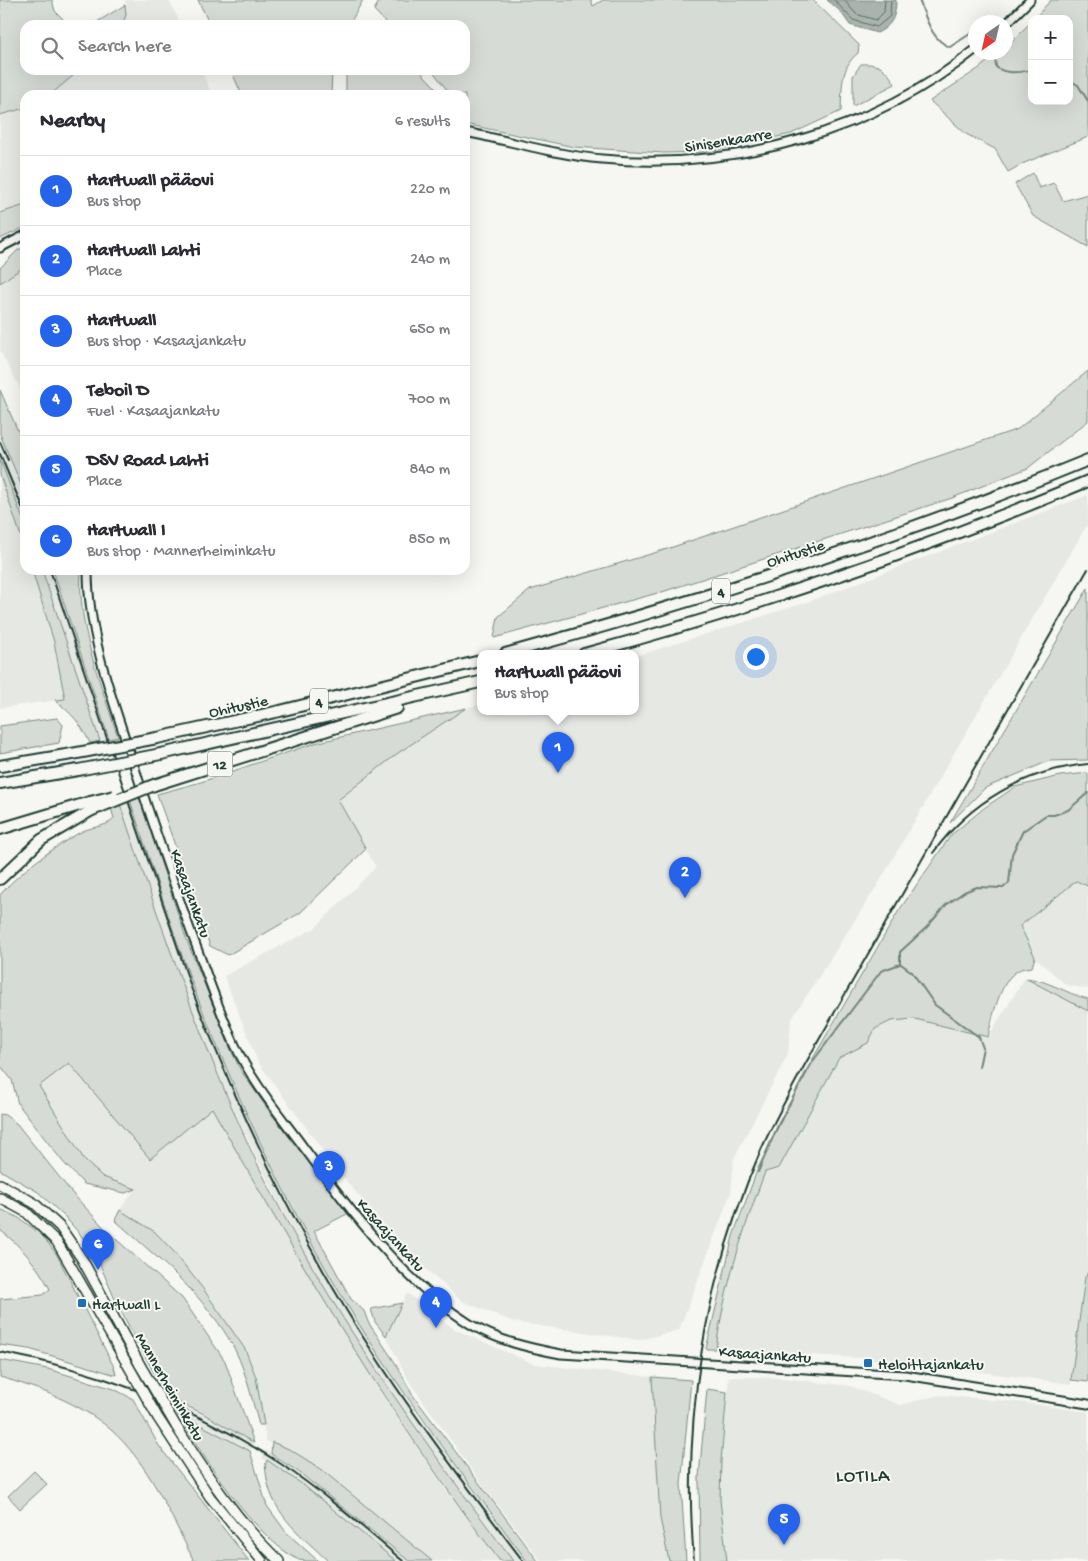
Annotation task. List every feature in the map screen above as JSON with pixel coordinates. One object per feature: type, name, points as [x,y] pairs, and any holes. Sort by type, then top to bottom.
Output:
[{"type":"highway","name":"Ohitustie","points":[[520,650],[594,630],[795,568],[934,520],[1088,460]]},
{"type":"highway","name":"4","points":[[597,650],[801,587],[940,539],[1088,481]]},
{"type":"highway","name":"Ohitustie","points":[[0,766],[156,738],[300,706],[477,662]]},
{"type":"highway","name":"Ohitustie","points":[[0,783],[161,754],[477,683]]},
{"type":"highway","name":"12","points":[[0,829],[91,806],[169,779],[450,690]]},
{"type":"highway","points":[[0,879],[41,840],[91,806]]},
{"type":"main road","name":"Mannerheiminkatu","points":[[0,1184],[34,1203],[52,1218],[65,1233],[176,1426],[218,1490],[242,1522],[279,1561]]},
{"type":"main road","name":"Mannerheiminkatu","points":[[0,1198],[32,1217],[57,1242],[158,1418],[210,1497],[262,1561]]},
{"type":"street","points":[[1013,17],[1030,0]]},
{"type":"street","name":"Sinisenkaarre","points":[[470,133],[543,150],[603,159],[677,160],[722,156],[792,142],[852,121],[916,89],[968,54]]},
{"type":"street","points":[[0,248],[20,238]]},
{"type":"street","name":"Kasaajankatu","points":[[88,575],[90,610],[94,631],[117,711],[179,897],[235,1045],[257,1084],[329,1182],[372,1234],[425,1291],[471,1325],[497,1338],[519,1346],[561,1354],[905,1375],[1088,1404]]},
{"type":"shaded area","points":[[0,0],[52,0],[55,11],[64,20],[20,20],[20,75],[74,75],[56,90],[20,90],[20,109],[0,115]]},
{"type":"shaded area","points":[[125,0],[169,0],[179,20],[124,20],[126,15]]},
{"type":"shaded area","points":[[198,0],[363,0],[352,20],[208,20]]},
{"type":"shaded area","points":[[380,0],[591,0],[593,6],[603,0],[813,0],[859,45],[858,53],[848,65],[843,79],[841,111],[791,134],[707,152],[664,153],[574,147],[470,125],[470,90],[447,90],[436,75],[470,75],[470,20],[383,20],[374,10]]},
{"type":"shaded area","points":[[1051,0],[1088,0],[1088,137],[1022,164],[1008,172],[995,149],[966,134],[930,101],[989,60],[1013,60],[1013,40],[1028,25],[1028,105],[1073,105],[1073,15],[1038,15]]},
{"type":"shaded area","points":[[125,5],[126,15],[124,20],[100,20]]},
{"type":"shaded area","points":[[861,64],[882,68],[889,74],[895,84],[853,106],[853,76]]},
{"type":"shaded area","points":[[74,75],[203,75],[210,90],[56,90]]},
{"type":"shaded area","points":[[233,75],[332,75],[331,90],[240,90]]},
{"type":"shaded area","points":[[346,75],[424,75],[435,87],[435,90],[346,90]]},
{"type":"shaded area","points":[[20,109],[20,207],[0,213],[0,115]]},
{"type":"shaded area","points":[[1033,173],[1039,188],[1054,183],[1063,201],[1088,194],[1088,247],[1033,216],[1015,184]]},
{"type":"shaded area","points":[[20,207],[20,229],[0,239],[0,213]]},
{"type":"shaded area","points":[[20,249],[20,269],[0,283],[0,268]]},
{"type":"shaded area","points":[[20,269],[20,388],[0,351],[0,283]]},
{"type":"shaded area","points":[[1088,371],[1088,421],[1028,468],[952,498],[665,591],[494,638],[498,617],[530,590],[664,550],[1018,429]]},
{"type":"shaded area","points":[[0,390],[20,436],[20,482],[0,434]]},
{"type":"shaded area","points":[[0,434],[20,482],[20,511],[0,460]]},
{"type":"shaded area","points":[[0,460],[20,511],[20,533],[0,475]]},
{"type":"shaded area","points":[[0,475],[20,533],[20,575],[34,575],[54,642],[65,699],[0,708]]},
{"type":"shaded area","points":[[1088,495],[1088,523],[878,884],[791,1020],[788,1054],[734,1158],[731,1192],[679,1330],[640,1340],[514,1322],[462,1301],[413,1258],[342,1176],[258,1062],[224,976],[315,928],[376,867],[338,800],[398,753],[466,708],[477,705],[477,715],[639,715],[639,655],[805,603]]},
{"type":"shaded area","points":[[34,575],[44,575],[100,741],[90,743],[76,719],[55,700],[65,699],[54,642]]},
{"type":"shaded area","points":[[44,575],[55,575],[109,739],[100,741]]},
{"type":"shaded area","points":[[55,575],[81,575],[86,634],[118,737],[109,739]]},
{"type":"shaded area","points":[[1088,588],[1088,760],[1049,761],[985,788],[950,823]]},
{"type":"shaded area","points":[[466,708],[398,753],[338,800],[366,849],[300,913],[228,955],[210,946],[157,794],[201,782],[315,743]]},
{"type":"shaded area","points":[[57,718],[63,725],[59,743],[0,753],[0,726]]},
{"type":"shaded area","points":[[1088,773],[1088,886],[1076,881],[1020,926],[1035,957],[1032,967],[1019,970],[1011,976],[1001,991],[988,1037],[915,1019],[891,1021],[875,1029],[868,1043],[839,1058],[779,1168],[765,1172],[735,1259],[716,1349],[706,1349],[733,1236],[758,1168],[808,1067],[898,912],[951,835],[984,808],[1015,787],[1060,776]]},
{"type":"shaded area","points":[[139,797],[187,941],[241,1071],[272,1115],[349,1213],[314,1231],[351,1299],[364,1311],[368,1322],[398,1367],[412,1394],[538,1561],[527,1561],[402,1390],[334,1283],[298,1218],[248,1117],[194,988],[130,800]]},
{"type":"shaded area","points":[[130,800],[203,1012],[231,1080],[298,1218],[334,1283],[417,1414],[527,1561],[513,1561],[390,1392],[321,1282],[289,1224],[225,1092],[183,988],[120,804]]},
{"type":"shaded area","points":[[120,804],[200,1031],[237,1119],[284,1216],[313,1268],[375,1368],[408,1417],[513,1561],[500,1561],[421,1452],[313,1282],[212,1108],[150,1159],[69,1063],[39,1086],[85,1161],[103,1177],[136,1189],[125,1193],[84,1184],[63,1162],[18,1104],[12,1080],[0,1065],[0,895],[26,869],[59,846],[83,831],[102,826],[114,819],[111,807]]},
{"type":"shaded area","points":[[1076,881],[1088,886],[1088,989],[1066,985],[1035,957],[1019,926]]},
{"type":"shaded area","points":[[1025,978],[1088,1011],[1088,1272],[1085,1277],[1071,1384],[891,1360],[716,1349],[721,1311],[743,1231],[765,1172],[779,1168],[839,1058],[868,1043],[875,1029],[891,1021],[915,1019],[988,1037]]},
{"type":"shaded area","points":[[1025,978],[1042,981],[1088,999],[1088,1011]]},
{"type":"shaded area","points":[[69,1063],[150,1159],[212,1107],[259,1190],[386,1401],[444,1487],[500,1561],[432,1561],[321,1469],[266,1441],[256,1377],[245,1349],[206,1292],[174,1252],[155,1232],[120,1210],[135,1189],[103,1177],[85,1161],[39,1086]]},
{"type":"shaded area","points":[[0,1114],[5,1115],[17,1124],[72,1193],[108,1232],[182,1298],[225,1361],[254,1443],[202,1413],[167,1397],[117,1304],[98,1260],[80,1234],[38,1192],[0,1170]]},
{"type":"shaded area","points":[[0,1209],[19,1218],[42,1235],[57,1255],[114,1367],[116,1375],[29,1349],[0,1345],[0,1299],[43,1295],[50,1289],[28,1257],[0,1230]]},
{"type":"shaded area","points":[[120,1210],[155,1232],[174,1252],[204,1290],[245,1349],[256,1377],[264,1425],[259,1425],[247,1381],[235,1349],[229,1339],[205,1305],[191,1290],[115,1220]]},
{"type":"shaded area","points":[[1088,1272],[1088,1382],[1071,1380],[1085,1277]]},
{"type":"shaded area","points":[[407,1293],[454,1329],[534,1364],[652,1377],[660,1518],[669,1561],[541,1561],[485,1488],[409,1381],[386,1336]]},
{"type":"shaded area","points":[[402,1303],[386,1336],[375,1322],[371,1309]]},
{"type":"shaded area","points":[[0,1360],[48,1369],[114,1389],[133,1399],[159,1446],[249,1561],[194,1561],[168,1508],[148,1474],[124,1443],[110,1429],[86,1411],[44,1391],[0,1377]]},
{"type":"shaded area","points":[[652,1377],[691,1380],[681,1484],[686,1561],[669,1561],[660,1518]]},
{"type":"shaded area","points":[[729,1377],[781,1378],[850,1386],[900,1405],[939,1395],[1026,1403],[1088,1412],[1088,1561],[727,1561],[720,1500],[721,1461]]},
{"type":"shaded area","points":[[707,1389],[727,1392],[721,1461],[720,1500],[727,1561],[701,1561],[700,1559],[699,1477]]},
{"type":"shaded area","points":[[167,1397],[254,1443],[250,1451],[176,1412]]},
{"type":"shaded area","points":[[176,1412],[250,1451],[267,1506],[286,1532],[318,1561],[299,1560],[282,1550],[265,1534],[231,1494]]},
{"type":"shaded area","points":[[272,1442],[291,1450],[321,1469],[432,1561],[409,1561],[300,1473],[271,1454]]},
{"type":"shaded area","points":[[266,1450],[343,1506],[409,1561],[396,1561],[302,1484],[262,1458]]},
{"type":"shaded area","points":[[267,1460],[302,1484],[396,1561],[328,1561],[299,1534],[282,1514],[270,1492],[265,1467]]},
{"type":"shaded area","points":[[34,1471],[47,1484],[20,1509],[8,1496]]},
{"type":"water","points":[[827,0],[896,0],[896,6],[890,24],[877,33],[850,25],[840,11]]},
{"type":"waterway","points":[[919,0],[930,27],[944,44],[950,47],[968,35]]},
{"type":"waterway","points":[[995,60],[996,67],[1000,70],[1013,72],[1028,71]]},
{"type":"waterway","points":[[1073,82],[1078,85],[1088,101]]},
{"type":"waterway","points":[[758,1172],[779,1123],[813,1061],[881,971],[900,964],[900,952],[927,927],[946,905],[964,892],[977,887],[1003,888],[1009,883],[1012,854],[1023,831],[1046,815],[1054,815],[1068,810],[1088,793]]},
{"type":"waterway","points":[[901,964],[912,972],[935,1005],[979,1037],[983,1048],[979,1067]]},
{"type":"railway","points":[[0,442],[8,460]]},
{"type":"railway","points":[[0,454],[20,502]]},
{"type":"railway","points":[[694,1561],[691,1456],[695,1403],[702,1351],[712,1300],[725,1249],[741,1199],[779,1112],[1088,569]]},
{"type":"railway","points":[[52,575],[192,990],[244,1115],[263,1155],[325,1274],[368,1345],[433,1439],[523,1561]]},
{"type":"railway","points":[[933,853],[964,818],[1001,792],[1021,781],[1042,773],[1088,764]]},
{"type":"railway","points":[[0,1352],[37,1360],[110,1381],[146,1394],[215,1426],[249,1444],[297,1475],[403,1561]]},
{"type":"place","name":"Hartwall pääovi","points":[[558,773]]},
{"type":"place","name":"Hartwall Lahti","points":[[685,898]]},
{"type":"place","name":"Hartwall","points":[[329,1192]]},
{"type":"place","name":"Hartwall I","points":[[98,1270]]},
{"type":"place","name":"Hartwall L","points":[[82,1303]]},
{"type":"place","name":"Teboil D","points":[[436,1328]]},
{"type":"place","name":"Heloittajankatu","points":[[868,1363]]},
{"type":"place","name":"DSV Road Lahti","points":[[784,1545]]},
{"type":"district","name":"LOTILA","points":[[863,1474]]}]
